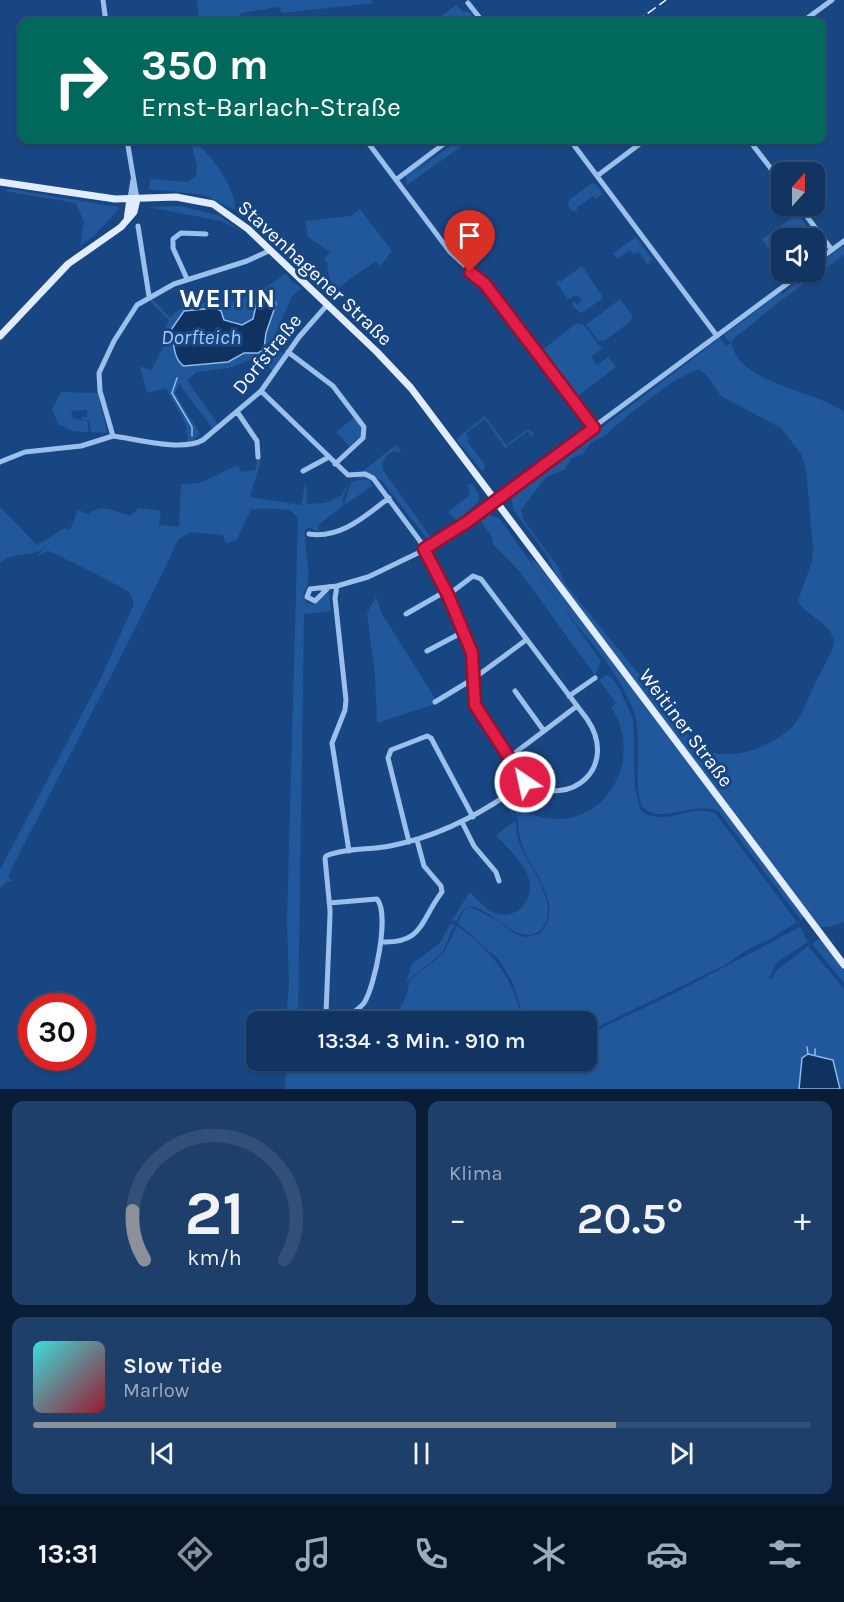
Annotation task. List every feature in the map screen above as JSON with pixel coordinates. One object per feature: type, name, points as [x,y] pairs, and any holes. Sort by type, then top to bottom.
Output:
[{"type":"main road","name":"Stavenhagener Straße","points":[[0,182],[89,196],[134,199],[176,197],[213,204],[240,222],[271,250],[400,374],[502,510]]},
{"type":"main road","points":[[0,336],[68,264],[127,220],[134,199]]},
{"type":"main road","name":"Weitiner Straße","points":[[502,510],[844,965]]},
{"type":"street","points":[[103,0],[105,18]]},
{"type":"street","points":[[807,18],[832,0]]},
{"type":"street","points":[[468,3],[480,18]]},
{"type":"street","points":[[128,144],[134,199]]},
{"type":"street","points":[[369,144],[450,252],[485,284],[594,428]]},
{"type":"street","points":[[397,179],[444,144]]},
{"type":"street","points":[[573,144],[717,336]]},
{"type":"street","points":[[597,176],[640,144]]},
{"type":"street","points":[[752,144],[771,169]]},
{"type":"street","points":[[806,216],[832,250]]},
{"type":"street","points":[[138,226],[149,296]]},
{"type":"street","points":[[187,279],[173,248],[173,239],[181,233],[206,234]]},
{"type":"street","points":[[825,255],[844,241]]},
{"type":"street","points":[[0,462],[25,452],[81,446],[113,436],[100,390],[99,373],[125,322],[137,305],[149,296],[187,279],[247,261],[271,250]]},
{"type":"street","points":[[329,587],[388,568],[424,549],[495,501],[790,282]]},
{"type":"street","name":"Dorfstraße","points":[[113,436],[193,444],[203,440],[261,391],[288,352],[328,304]]},
{"type":"street","points":[[288,352],[333,386],[364,427],[363,438],[335,464]]},
{"type":"street","points":[[261,391],[350,476],[365,474],[373,478],[424,549],[447,593],[473,658],[475,705],[525,782],[547,791],[566,790],[582,782],[592,770],[598,754],[596,736],[577,706],[478,576],[472,576],[447,593],[406,614]]},
{"type":"street","points":[[238,412],[257,441],[258,457]]},
{"type":"street","points":[[303,471],[329,457]]},
{"type":"street","points":[[309,534],[323,536],[351,526],[389,498]]},
{"type":"street","points":[[337,586],[334,598],[346,700],[345,710],[332,743],[349,851]]},
{"type":"street","points":[[427,651],[463,632]]},
{"type":"street","points":[[435,702],[473,679],[526,640]]},
{"type":"street","points":[[569,696],[595,678]]},
{"type":"street","points":[[515,691],[544,731]]},
{"type":"street","points":[[508,758],[577,706]]},
{"type":"street","points":[[409,842],[388,758],[391,750],[427,736],[431,738],[472,817]]},
{"type":"street","points":[[329,903],[377,899],[381,905],[381,942],[374,975],[364,1003],[350,1015],[329,1019],[326,1013],[329,903],[326,856],[417,840],[472,817],[525,782]]},
{"type":"street","points":[[462,822],[474,846],[496,872],[499,882]]},
{"type":"street","points":[[381,942],[399,943],[410,939],[420,928],[442,892],[441,886],[424,866],[417,840]]},
{"type":"shaded area","points":[[197,0],[372,0],[373,3],[282,13],[278,7],[241,13],[237,18],[199,18]]},
{"type":"shaded area","points":[[456,5],[463,12],[470,12],[473,18],[438,18]]},
{"type":"shaded area","points":[[191,144],[197,144],[213,160],[232,192],[235,210],[204,195],[149,189],[150,179],[187,182],[196,176],[197,165]]},
{"type":"shaded area","points":[[453,144],[464,144],[407,185],[406,175],[435,155],[410,176]]},
{"type":"shaded area","points":[[592,183],[596,184],[602,194],[595,199],[593,196],[576,208],[578,211],[572,211],[568,205],[569,200]]},
{"type":"shaded area","points":[[9,189],[118,207],[118,210],[94,236],[80,246],[84,222],[76,203],[5,191]]},
{"type":"shaded area","points":[[180,206],[218,215],[244,233],[221,221],[148,207]]},
{"type":"shaded area","points":[[360,209],[392,251],[380,266],[376,261],[336,289],[329,280],[327,262],[324,259],[330,252],[308,237],[305,221],[351,216]]},
{"type":"shaded area","points":[[795,216],[799,216],[808,228],[778,228]]},
{"type":"shaded area","points":[[771,233],[771,252],[762,239]]},
{"type":"shaded area","points":[[636,237],[652,259],[648,265],[639,252],[634,254],[630,250],[617,259],[613,253]]},
{"type":"shaded area","points":[[844,245],[844,255],[825,269],[825,259]]},
{"type":"shaded area","points":[[582,266],[602,296],[601,300],[581,313],[573,307],[573,300],[577,305],[582,301],[577,295],[568,299],[556,282],[558,280],[560,282]]},
{"type":"shaded area","points":[[286,273],[292,282],[302,288],[292,296],[274,337],[289,349],[281,346],[279,350],[285,355],[273,371],[257,357],[229,368],[197,372],[187,380],[219,426],[214,430],[179,384],[175,393],[200,434],[194,439],[196,441],[188,443],[186,425],[166,388],[147,393],[140,366],[151,371],[164,345],[161,331],[164,330],[169,320],[148,299],[152,299],[170,318],[187,306],[227,303],[243,299],[269,286]]},
{"type":"shaded area","points":[[797,282],[806,282],[773,306],[731,343],[724,335]]},
{"type":"shaded area","points":[[620,299],[632,315],[631,321],[604,341],[599,341],[586,325]]},
{"type":"shaded area","points":[[577,323],[583,324],[602,349],[591,357],[597,365],[608,357],[616,367],[578,396],[580,400],[578,401],[542,350]]},
{"type":"shaded area","points":[[720,338],[726,347],[731,343],[737,357],[748,368],[763,377],[814,397],[844,412],[844,922],[829,927],[819,927],[557,579],[548,557],[513,509],[511,496]],"holes":[[[698,369],[705,373],[721,396],[781,428],[801,454],[806,469],[813,546],[812,561],[798,601],[806,611],[827,628],[834,639],[828,659],[800,716],[792,727],[772,742],[747,752],[734,754],[709,752],[698,747],[566,585],[556,564],[523,519],[521,510],[546,477],[564,470],[572,458],[583,454],[591,443],[607,434],[629,414],[674,381]]]},
{"type":"shaded area","points":[[61,392],[98,393],[107,433],[91,432],[89,421],[82,420],[82,417],[87,417],[87,410],[71,411],[73,418],[88,422],[88,432],[73,431],[58,424],[52,409]]},
{"type":"shaded area","points":[[485,416],[506,445],[528,429],[534,434],[531,436],[528,431],[505,448],[485,419],[466,433],[469,439],[467,441],[485,465],[483,472],[456,439]]},
{"type":"shaded area","points":[[354,417],[363,428],[362,435],[349,446],[337,432]]},
{"type":"shaded area","points":[[396,445],[402,453],[394,451],[388,454],[383,461],[383,470],[431,538],[428,540],[382,481],[362,472]]},
{"type":"shaded area","points":[[257,458],[260,458],[250,497],[301,505],[306,481],[307,504],[325,503],[342,495],[350,479],[343,498],[343,506],[318,525],[319,533],[309,527],[305,530],[308,575],[304,597],[307,603],[314,604],[329,592],[331,611],[304,614],[298,1011],[287,1011],[289,983],[287,921],[298,518],[290,510],[262,508],[251,510],[237,539],[226,544],[223,535],[190,532],[178,540],[14,864],[8,878],[14,881],[7,881],[0,889],[0,870],[102,676],[134,604],[127,591],[61,557],[48,551],[36,557],[45,548],[39,552],[12,556],[0,563],[0,507],[37,545],[65,528],[70,530],[78,510],[88,514],[103,508],[130,516],[139,508],[161,511],[159,525],[179,527],[181,484],[200,483],[238,465],[241,472],[256,470]]},
{"type":"shaded area","points":[[364,476],[374,481],[366,478],[353,479]]},
{"type":"shaded area","points":[[364,479],[370,481],[372,486],[344,505],[351,482]]},
{"type":"shaded area","points":[[472,484],[479,495],[479,501],[457,521],[448,512],[470,495],[468,485]]},
{"type":"shaded area","points":[[489,515],[499,518],[601,661],[595,675],[520,572],[493,544],[492,537],[481,521]]},
{"type":"shaded area","points":[[529,557],[539,565],[571,607],[803,919],[801,920],[719,812],[701,808],[660,814],[651,813],[643,808],[638,787],[636,721],[624,689],[598,650],[553,595]]},
{"type":"shaded area","points":[[376,597],[382,614],[438,703],[377,723],[375,675],[367,613]]},
{"type":"shaded area","points":[[606,675],[610,676],[619,688],[633,719],[635,787],[640,810],[658,817],[698,811],[716,814],[797,922],[725,965],[597,1027],[597,1011],[522,1011],[512,981],[500,961],[458,923],[464,910],[471,907],[496,920],[515,934],[526,937],[539,934],[547,923],[548,901],[522,845],[517,817],[508,801],[540,817],[567,818],[586,812],[602,801],[614,785],[621,767],[624,747],[620,726],[611,707],[616,703],[599,680]]},
{"type":"shaded area","points":[[507,802],[511,809],[515,819],[505,804]]},
{"type":"shaded area","points":[[516,820],[520,845],[546,896],[548,907],[543,927],[535,934],[521,934],[486,912],[471,906],[463,910],[456,921],[452,920],[470,892],[488,909],[503,915],[517,911],[526,900],[530,886],[527,873],[496,835]]},
{"type":"shaded area","points":[[451,923],[454,926],[442,953],[406,982],[412,964],[440,943]]},
{"type":"shaded area","points":[[457,926],[481,945],[500,967],[514,992],[520,1011],[398,1011],[406,997],[410,980],[443,954]]},
{"type":"shaded area","points":[[800,927],[808,942],[777,962],[769,978],[772,979],[776,971],[808,946],[844,989],[844,1089],[285,1089],[286,1071],[597,1071],[597,1030],[675,993]]},
{"type":"shaded area","points":[[817,940],[822,940],[844,970],[844,983],[812,944]]},
{"type":"water","name":"Dorfteich","points":[[269,296],[275,300],[276,304],[266,333],[264,349],[258,353],[244,353],[228,362],[184,366],[180,363],[171,330],[184,311],[215,308],[221,311],[224,320],[242,325],[253,319],[257,301]]},
{"type":"water","points":[[808,1054],[833,1060],[840,1089],[799,1089],[802,1058]]},
{"type":"waterway","points":[[177,378],[172,393],[192,427],[192,436]]},
{"type":"waterway","points":[[807,1047],[808,1054]]},
{"type":"waterway","points":[[815,1049],[815,1055]]},
{"type":"railway","points":[[641,18],[666,0]]},
{"type":"district","name":"WEITIN","points":[[228,298]]},
{"type":"route","points":[[470,272],[485,284],[594,428],[467,522],[424,549],[448,595],[472,653],[475,705],[525,782]]}]
